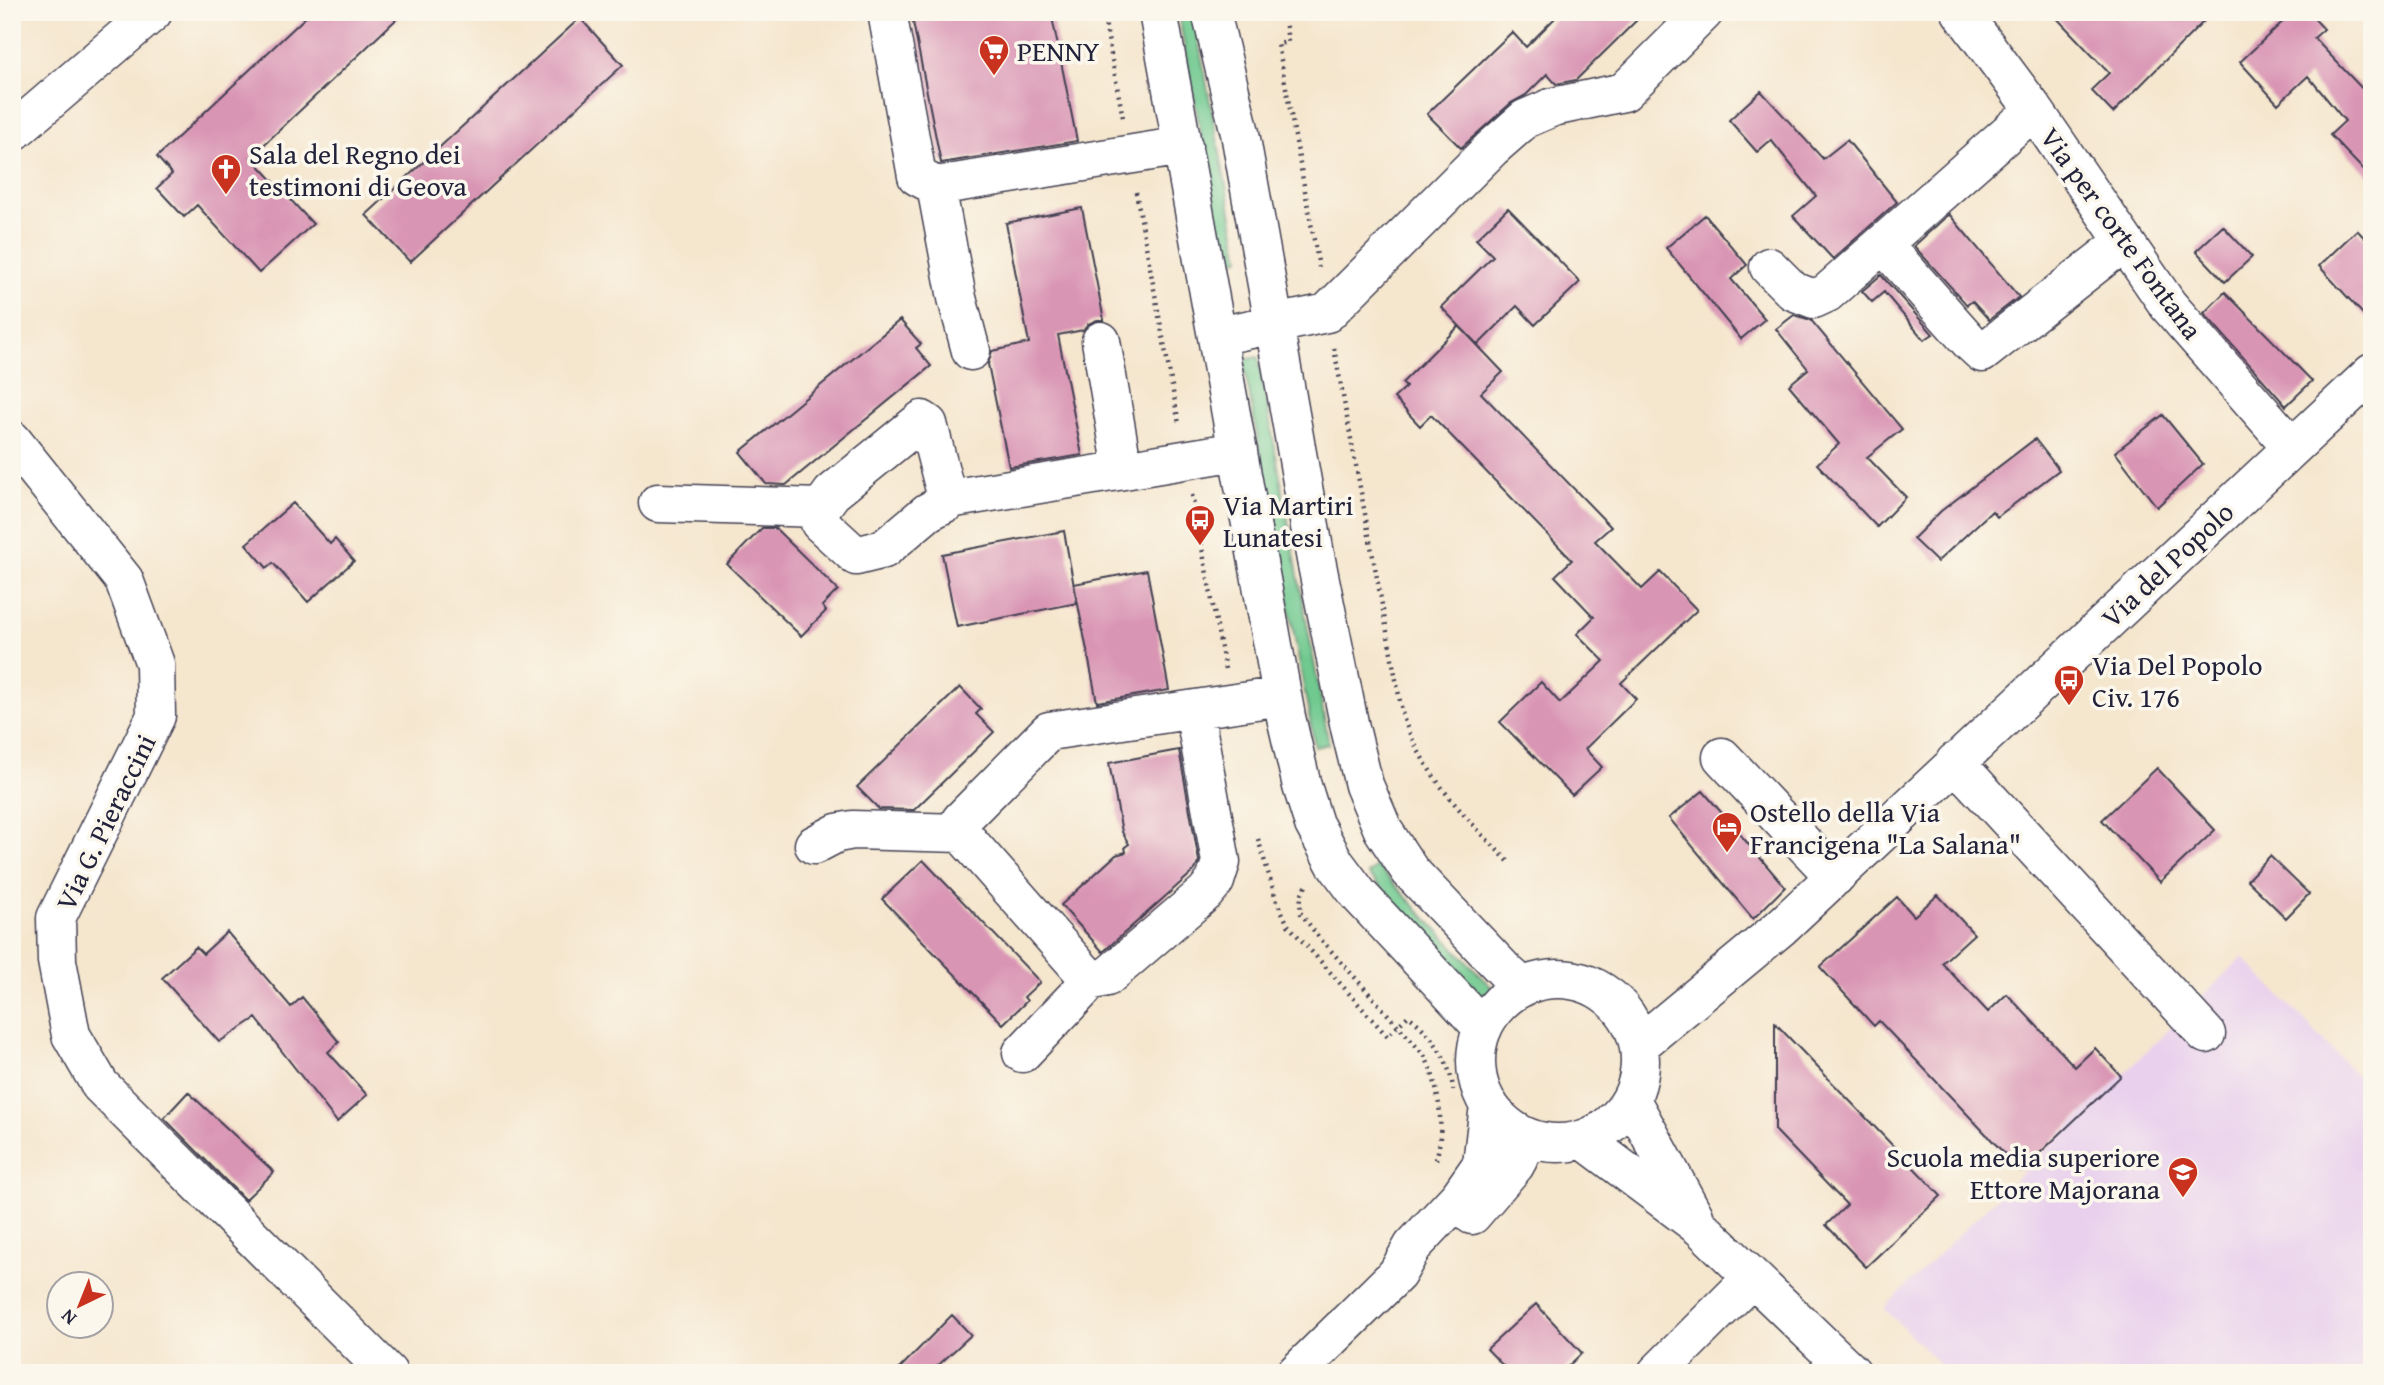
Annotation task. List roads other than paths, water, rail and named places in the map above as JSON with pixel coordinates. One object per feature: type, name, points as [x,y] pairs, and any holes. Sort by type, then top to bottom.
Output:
[{"type":"street","points":[[12,133],[153,12]]},
{"type":"street","points":[[887,12],[917,176],[936,186],[1183,146]]},
{"type":"street","points":[[1158,12],[1282,696],[1306,800],[1314,824],[1335,863],[1351,885],[1483,1028]]},
{"type":"street","points":[[1211,12],[1240,132],[1316,560],[1364,785],[1383,830],[1410,871],[1523,987]]},
{"type":"street","points":[[1217,336],[1327,313],[1492,148],[1525,119],[1553,107],[1624,92],[1704,12]]},
{"type":"street","name":"Via per corte Fontana","points":[[1961,12],[2034,110],[2168,305],[2292,447]]},
{"type":"street","points":[[1769,267],[1793,291],[1814,299],[1828,293],[2034,110]]},
{"type":"street","points":[[936,186],[957,298],[971,351]]},
{"type":"street","points":[[1883,244],[1982,353],[2123,242]]},
{"type":"street","points":[[1101,341],[1123,470]]},
{"type":"street","name":"Via del Popolo","points":[[1639,1045],[1716,983],[1835,877],[2372,373]]},
{"type":"street","points":[[948,502],[928,424],[922,419],[832,493],[821,508],[820,523],[856,556],[884,549],[928,512],[948,502],[955,498],[1238,451]]},
{"type":"street","name":"Via G. Pieraccini","points":[[12,440],[124,580],[155,664],[156,716],[56,918],[57,961],[71,1035],[100,1084],[388,1373]]},
{"type":"street","points":[[658,503],[821,508]]},
{"type":"street","points":[[1022,1053],[1084,988],[1087,976],[961,833],[961,820],[1049,731],[1282,696]]},
{"type":"street","points":[[1085,982],[1107,977],[1205,893],[1215,881],[1221,862],[1194,710]]},
{"type":"street","points":[[1722,757],[1835,877]]},
{"type":"street","points":[[1955,762],[2206,1034]]},
{"type":"street","points":[[1306,800],[1364,785]]},
{"type":"street","points":[[814,845],[853,830],[961,833]]},
{"type":"street","points":[[1564,979],[1585,983],[1604,993],[1620,1007],[1632,1025],[1639,1045],[1641,1064],[1638,1083],[1631,1100],[1619,1117],[1603,1131],[1584,1140],[1547,1143],[1529,1139],[1513,1130],[1489,1105],[1480,1087],[1476,1067],[1477,1047],[1483,1028],[1493,1011],[1507,997],[1523,987],[1543,981],[1564,979]]},
{"type":"street","name":"Via del Popolo","points":[[1604,993],[1647,1001],[1716,983]]},
{"type":"street","points":[[1631,1100],[1700,1227]]},
{"type":"street","points":[[1296,1373],[1397,1274],[1413,1246],[1458,1197],[1482,1164],[1489,1105]]},
{"type":"street","points":[[1397,1274],[1428,1258],[1458,1230],[1515,1165],[1529,1139]]},
{"type":"street","points":[[1584,1140],[1700,1227],[1852,1373]]},
{"type":"street","points":[[1657,1373],[1752,1278]]},
{"type":"place","name":"PENNY","points":[[994,77]]},
{"type":"place","name":"Sala del Regno dei testimoni di Geova","points":[[226,196]]},
{"type":"place","name":"Via Martiri Lunatesi","points":[[1200,547]]},
{"type":"place","name":"Via Del Popolo Civ. 176","points":[[2069,707]]},
{"type":"place","name":"Ostello della Via Francigena \"La Salana\"","points":[[1727,854]]},
{"type":"place","name":"Scuola media superiore Ettore Majorana","points":[[2183,1199]]}]
